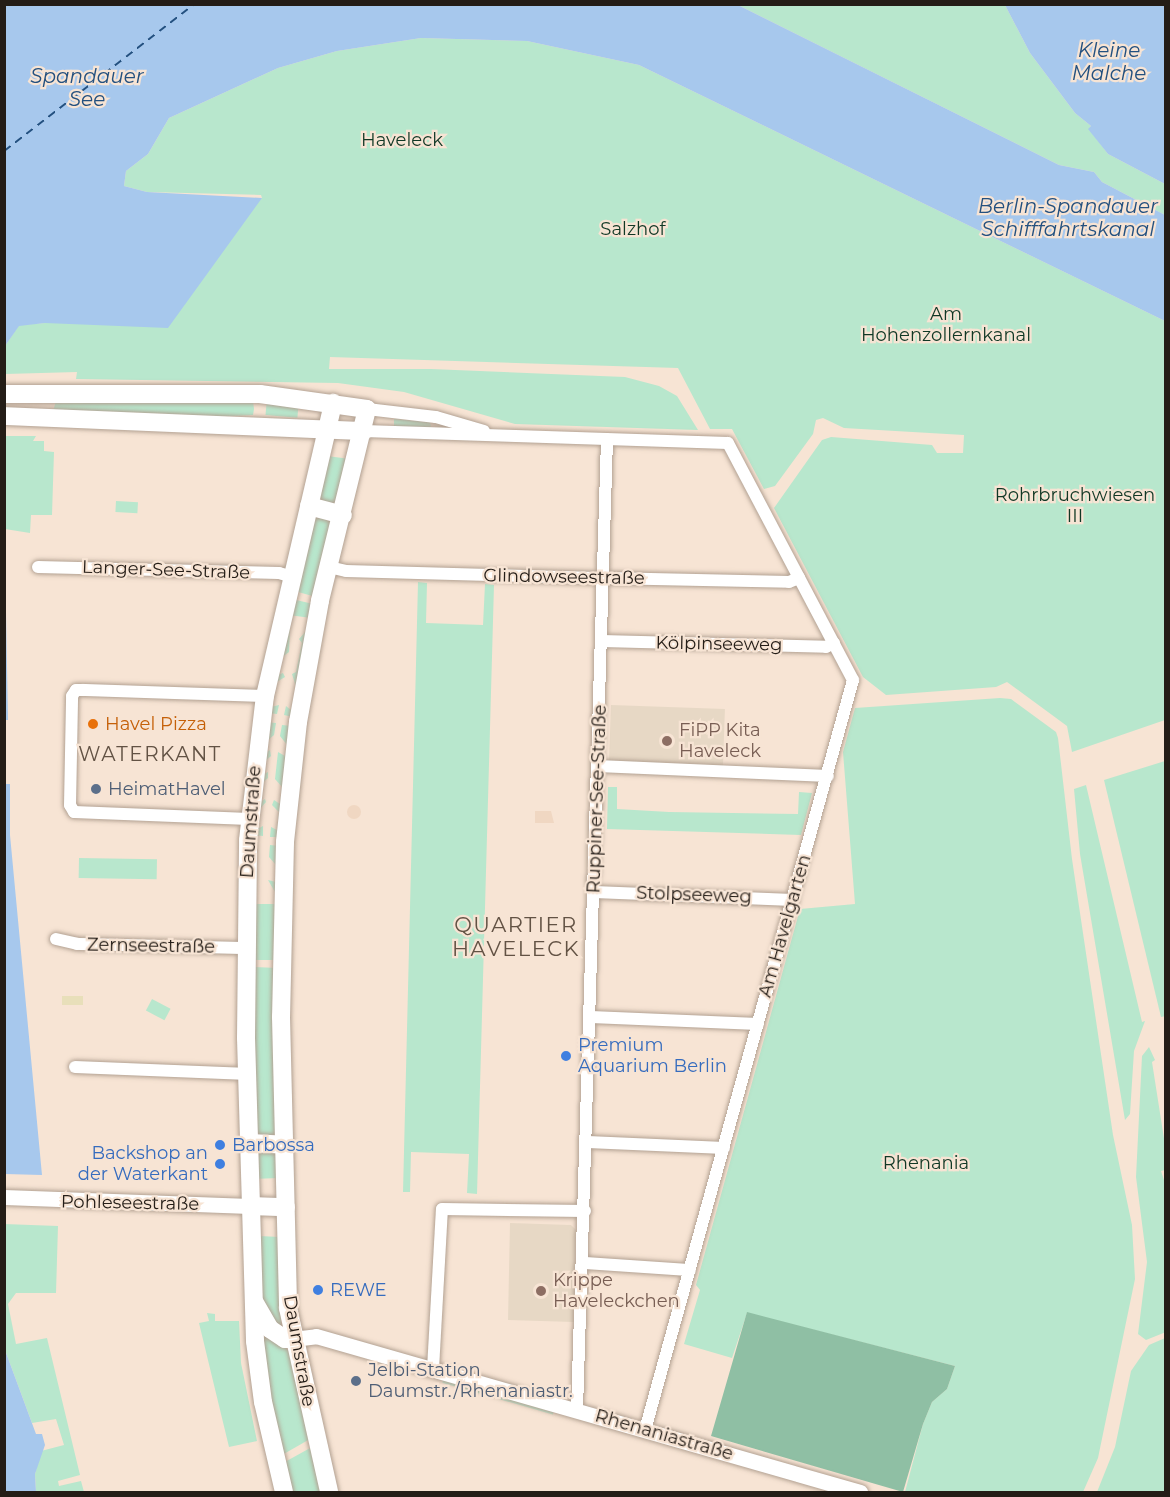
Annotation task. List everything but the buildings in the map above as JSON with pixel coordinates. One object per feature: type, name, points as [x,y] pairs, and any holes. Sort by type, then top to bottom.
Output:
[{"type":"main road","points":[[4,394],[260,394],[367,409]]},
{"type":"main road","name":"Daumstraße","points":[[284,1492],[258,1369],[254,1302],[250,1206],[246,948],[249,819],[265,696],[333,403]]},
{"type":"main road","name":"Daumstraße","points":[[329,1492],[293,1339],[288,1308],[281,1017],[286,820],[298,722],[329,567],[364,432],[367,409]]},
{"type":"main road","points":[[4,416],[364,432]]},
{"type":"main road","points":[[309,506],[343,515]]},
{"type":"main road","points":[[250,1143],[285,1145]]},
{"type":"main road","points":[[250,1206],[286,1207]]},
{"type":"main road","points":[[254,1302],[270,1329],[285,1339],[293,1339]]},
{"type":"street","points":[[367,409],[436,417],[504,436]]},
{"type":"street","points":[[364,432],[607,439]]},
{"type":"street","name":"Am Havelgarten","points":[[607,439],[728,443],[852,680],[828,776],[645,1430]]},
{"type":"street","name":"Ruppiner-See-Straße","points":[[577,1410],[588,1142],[607,439]]},
{"type":"street","name":"Langer-See-Straße","points":[[38,567],[279,573],[293,577]]},
{"type":"street","name":"Glindowseestraße","points":[[329,567],[346,571],[604,578],[789,582],[799,578]]},
{"type":"street","name":"Kölpinseeweg","points":[[602,641],[826,647],[834,643]]},
{"type":"street","points":[[249,819],[74,812],[70,806],[72,696],[76,690],[84,690],[265,696]]},
{"type":"street","points":[[598,766],[828,776]]},
{"type":"street","name":"Stolpseeweg","points":[[594,892],[793,900]]},
{"type":"street","name":"Zernseestraße","points":[[56,939],[77,944],[246,948]]},
{"type":"street","points":[[591,1017],[758,1024]]},
{"type":"street","points":[[75,1066],[249,1074]]},
{"type":"street","points":[[588,1142],[724,1148]]},
{"type":"street","name":"Pohleseestraße","points":[[7,1197],[250,1206]]},
{"type":"street","points":[[433,1369],[442,1209],[585,1211]]},
{"type":"street","points":[[584,1263],[690,1270]]},
{"type":"street","name":"Rhenaniastraße","points":[[293,1339],[316,1336],[860,1492]]},
{"type":"shaded area","name":"FiPP Kita Haveleck","points":[[611,705],[725,709],[723,766],[609,762]]},
{"type":"shaded area","points":[[351,805],[357,805],[361,812],[357,819],[351,819],[347,815],[347,809]]},
{"type":"shaded area","points":[[535,811],[551,811],[554,823],[535,823]]},
{"type":"shaded area","name":"Krippe Haveleckchen","points":[[510,1223],[571,1225],[576,1230],[574,1322],[508,1320]]},
{"type":"green space","points":[[738,5],[1005,5],[1030,53],[1075,113],[1091,126],[1089,129],[1108,154],[1165,184],[1165,215],[1102,182],[1094,172],[1059,165]]},
{"type":"green space","points":[[421,38],[527,41],[639,65],[1165,321],[1165,720],[1072,752],[1067,726],[1007,682],[996,687],[886,695],[863,677],[774,508],[822,440],[831,437],[932,445],[937,453],[963,453],[964,435],[844,428],[823,418],[816,420],[813,434],[775,486],[764,489],[732,429],[710,429],[678,368],[330,357],[329,369],[431,369],[625,377],[659,386],[677,396],[698,430],[515,424],[404,392],[338,383],[76,379],[77,372],[5,374],[5,346],[19,325],[45,323],[262,198],[261,195],[147,192],[124,186],[126,171],[148,154],[169,118],[278,68],[337,51]]},
{"type":"green space","points":[[57,398],[253,401],[254,409],[253,415],[211,417],[53,411]]},
{"type":"green space","points":[[267,398],[299,401],[297,418],[266,415]]},
{"type":"green space","points":[[394,419],[430,422],[431,427],[394,427]]},
{"type":"green space","points":[[5,436],[36,436],[33,441],[44,441],[44,451],[54,452],[52,515],[31,515],[30,533],[5,529]]},
{"type":"green space","points":[[327,456],[350,459],[336,505],[318,499]]},
{"type":"green space","points":[[116,501],[138,502],[137,513],[115,512]]},
{"type":"green space","points":[[313,514],[334,520],[312,596],[291,590]]},
{"type":"green space","points":[[418,582],[427,583],[426,623],[483,625],[485,584],[494,585],[477,1194],[467,1193],[469,1154],[411,1152],[410,1192],[403,1192]]},
{"type":"green space","points":[[292,599],[313,604],[311,618],[289,615]]},
{"type":"green space","points":[[290,626],[289,652],[281,658],[277,675],[283,673],[285,677],[275,683],[271,707],[279,705],[277,714],[268,713],[286,627]]},
{"type":"green space","points":[[306,631],[293,717],[284,715],[286,706],[291,710],[296,687],[292,674],[296,672],[302,643],[299,639]]},
{"type":"green space","name":"Rhenania","points":[[1011,699],[1056,732],[1058,738],[1072,859],[1113,1135],[1132,1225],[1135,1279],[1098,1458],[1083,1492],[905,1492],[923,1424],[932,1402],[947,1389],[955,1366],[747,1313],[732,1358],[684,1344],[700,1290],[696,1285],[800,909],[855,904],[843,752],[855,708]]},
{"type":"green space","points":[[266,722],[276,723],[274,735],[266,742],[264,754],[270,750],[271,756],[263,763],[262,775],[268,772],[268,778],[260,785],[259,803],[265,799],[266,802],[258,811],[257,829],[263,826],[263,836],[254,835]]},
{"type":"green space","points":[[282,725],[292,726],[279,837],[270,837],[271,827],[277,830],[279,812],[272,805],[274,800],[280,804],[282,787],[275,779],[278,752],[285,756],[287,745],[280,736]]},
{"type":"green space","points":[[1165,761],[1166,1016],[1161,1017],[1104,780]]},
{"type":"green space","points":[[1086,785],[1142,1022],[1145,1021],[1134,1051],[1130,1114],[1125,1120],[1080,854],[1074,789]]},
{"type":"green space","points":[[608,787],[617,787],[617,809],[669,812],[798,814],[799,792],[812,793],[801,835],[607,829]]},
{"type":"green space","points":[[270,845],[279,846],[276,880],[276,865],[269,857]]},
{"type":"green space","points":[[79,858],[157,859],[157,879],[79,878]]},
{"type":"green space","points":[[268,880],[276,882],[275,892]]},
{"type":"green space","points":[[255,904],[277,904],[278,960],[252,960]]},
{"type":"green space","points":[[252,967],[278,968],[279,1136],[257,1135]]},
{"type":"green space","points":[[152,999],[171,1009],[164,1020],[146,1010]]},
{"type":"green space","points":[[1149,1047],[1155,1060],[1152,1062],[1165,1145],[1165,1170],[1161,1171],[1166,1186],[1166,1332],[1146,1340],[1138,1334],[1147,1262],[1136,1177],[1142,1056]]},
{"type":"green space","points":[[278,1151],[279,1178],[259,1179],[258,1152]]},
{"type":"green space","points":[[4,1224],[58,1226],[56,1293],[16,1293],[8,1304],[16,1344],[47,1338],[80,1475],[58,1481],[59,1486],[81,1481],[84,1492],[36,1492],[35,1474],[41,1451],[64,1445],[56,1419],[32,1423],[5,1350]]},
{"type":"green space","points":[[259,1236],[280,1237],[281,1328],[261,1308]]},
{"type":"green space","points":[[747,1312],[955,1366],[947,1389],[932,1402],[923,1424],[903,1492],[711,1436]]},
{"type":"green space","points":[[207,1313],[215,1314],[215,1321],[239,1321],[241,1363],[257,1441],[229,1447],[199,1323],[209,1321]]},
{"type":"green space","points":[[261,1327],[289,1351],[310,1439],[282,1455],[270,1406]]},
{"type":"green space","points":[[1165,1338],[1165,1492],[1097,1492],[1115,1447],[1131,1371],[1149,1345]]},
{"type":"green space","points":[[444,1377],[555,1409],[553,1414],[442,1383]]},
{"type":"green space","points":[[312,1447],[323,1492],[290,1492],[283,1463]]},
{"type":"sand","points":[[62,996],[83,996],[83,1005],[62,1005]]},
{"type":"water","name":"Spandauer See","points":[[5,4],[738,5],[1059,165],[1094,172],[1102,182],[1165,215],[1165,321],[639,65],[527,41],[421,38],[337,51],[278,68],[169,118],[148,154],[126,171],[124,186],[147,192],[262,198],[168,328],[45,323],[19,326],[5,346]]},
{"type":"water","name":"Kleine Malche","points":[[1005,5],[1165,5],[1165,184],[1108,154],[1088,129],[1091,126],[1075,113],[1030,53]]},
{"type":"water","points":[[5,558],[8,720],[4,720]]},
{"type":"water","points":[[5,784],[10,784],[10,835],[42,1175],[5,1174]]},
{"type":"water","points":[[5,1350],[36,1434],[42,1434],[45,1445],[35,1474],[36,1492],[5,1492]]},
{"type":"ferry route","points":[[4,151],[194,4]]},
{"type":"place","name":"Havel Pizza","points":[[93,724]]},
{"type":"place","name":"FiPP Kita Haveleck","points":[[667,741]]},
{"type":"place","name":"HeimatHavel","points":[[96,789]]},
{"type":"place","name":"Premium Aquarium Berlin","points":[[566,1056]]},
{"type":"place","name":"Barbossa","points":[[220,1145]]},
{"type":"place","name":"Backshop an der Waterkant","points":[[220,1164]]},
{"type":"place","name":"REWE","points":[[318,1290]]},
{"type":"place","name":"Krippe Haveleckchen","points":[[541,1291]]},
{"type":"place","name":"Jelbi-Station Daumstr./Rhenaniastr.","points":[[356,1381]]},
{"type":"district","name":"WATERKANT","points":[[150,754]]},
{"type":"district","name":"QUARTIER HAVELECK","points":[[516,937]]},
{"type":"park label","name":"Haveleck","points":[[402,140]]},
{"type":"park label","name":"Salzhof","points":[[633,229]]},
{"type":"park label","name":"Am Hohenzollernkanal","points":[[946,325]]},
{"type":"park label","name":"Rohrbruchwiesen III","points":[[1075,506]]},
{"type":"water label","name":"Berlin-Spandauer Schifffahrtskanal","points":[[1068,218]]}]
